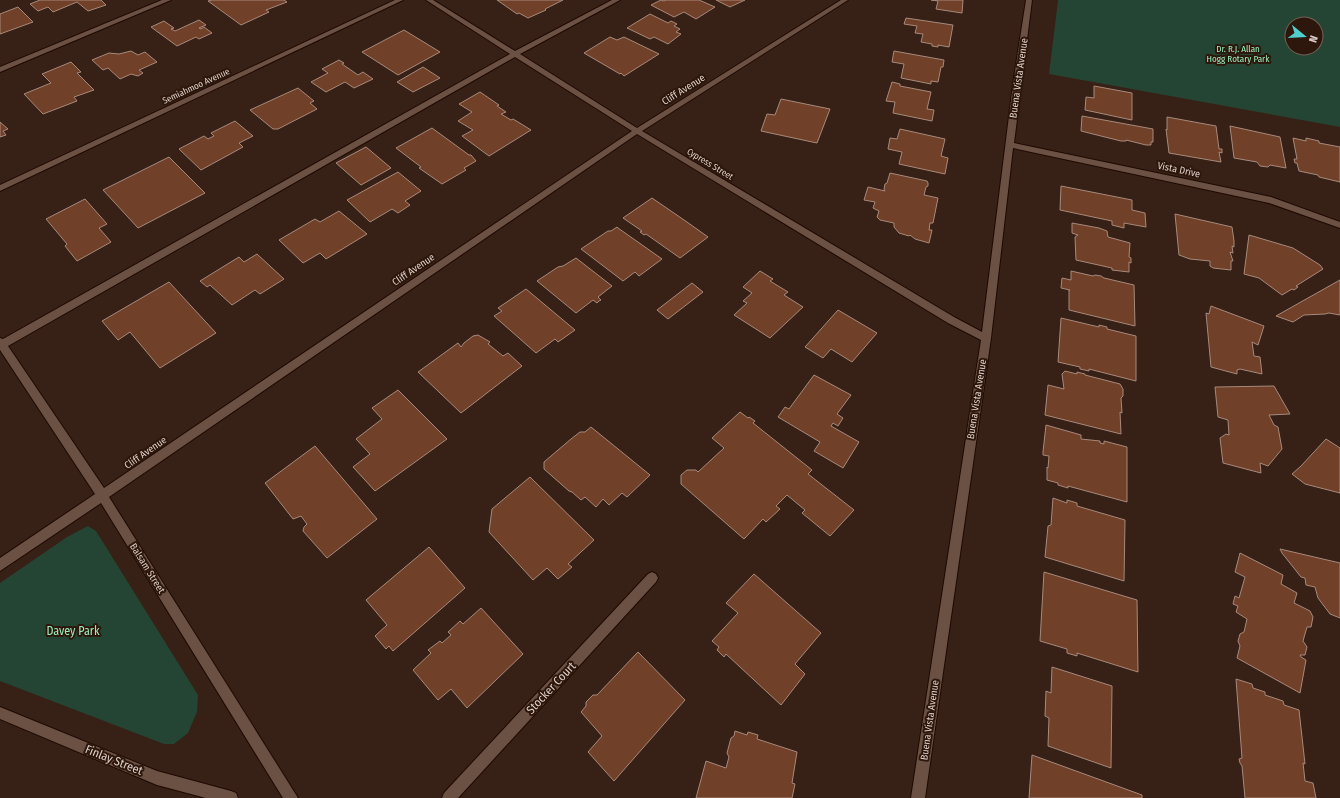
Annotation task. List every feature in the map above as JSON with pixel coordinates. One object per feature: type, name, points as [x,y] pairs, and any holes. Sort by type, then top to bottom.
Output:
[{"type":"street","points":[[0,70],[168,0]]},
{"type":"street","name":"Semiahmoo Avenue","points":[[0,188],[400,0]]},
{"type":"street","name":"Cypress Street","points":[[429,0],[637,131],[951,320],[986,338]]},
{"type":"street","points":[[1,344],[515,54],[617,0]]},
{"type":"street","name":"Cliff Avenue","points":[[0,565],[637,131],[844,0]]},
{"type":"street","name":"Buena Vista Avenue","points":[[918,798],[986,338],[1029,0]]},
{"type":"street","name":"Vista Drive","points":[[1010,145],[1271,200],[1340,225]]},
{"type":"street","name":"Balsam Street","points":[[1,344],[102,495],[291,798]]},
{"type":"street","name":"Stocker Court","points":[[449,798],[652,578]]},
{"type":"street","name":"Finlay Street","points":[[0,713],[157,778],[231,798]]},
{"type":"green space","name":"Dr. R.J. Allan Hogg Rotary Park","points":[[1058,0],[1340,0],[1340,127],[1049,74]]},
{"type":"green space","name":"Davey Park","points":[[88,526],[96,531],[198,695],[197,712],[188,733],[174,744],[164,744],[0,681],[0,583],[67,537]]},
{"type":"building","points":[[40,0],[101,0],[106,5],[88,11],[77,2],[53,12],[48,7],[38,11],[30,4]]},
{"type":"building","points":[[284,0],[287,2],[266,10],[269,12],[241,25],[208,1]]},
{"type":"building","points":[[497,0],[563,0],[528,18],[519,13],[517,14]]},
{"type":"building","points":[[661,0],[699,0],[715,7],[696,19],[684,12],[674,17],[651,5]]},
{"type":"building","points":[[716,0],[745,0],[730,7]]},
{"type":"building","points":[[931,0],[963,0],[962,13],[936,9],[938,1]]},
{"type":"building","points":[[18,7],[33,22],[0,34],[0,14]]},
{"type":"building","points":[[650,14],[668,23],[671,21],[677,24],[674,26],[680,29],[676,32],[681,34],[668,44],[654,37],[650,39],[627,28]]},
{"type":"building","points":[[906,18],[953,25],[949,47],[938,45],[938,47],[932,46],[932,44],[921,42],[923,34],[915,33],[917,26],[904,24]]},
{"type":"building","points":[[199,20],[206,25],[199,28],[201,29],[204,27],[212,33],[199,39],[196,37],[177,46],[151,27],[164,21],[174,28],[171,29],[175,31]]},
{"type":"building","points":[[404,30],[440,52],[398,75],[362,52]]},
{"type":"building","points":[[610,37],[617,40],[624,37],[659,54],[624,76],[584,53]]},
{"type":"building","points":[[131,51],[138,55],[145,52],[157,62],[139,70],[143,73],[138,76],[131,74],[120,79],[108,68],[103,70],[92,60],[109,53],[119,54]]},
{"type":"building","points":[[894,51],[944,60],[938,82],[931,81],[931,84],[901,78],[904,64],[892,62]]},
{"type":"building","points":[[339,60],[344,63],[342,64],[358,75],[363,72],[373,79],[354,88],[345,82],[326,92],[311,82],[328,73],[322,69]]},
{"type":"building","points":[[71,62],[81,72],[77,73],[94,90],[74,97],[77,101],[43,114],[24,94],[51,83],[42,74]]},
{"type":"building","points":[[423,67],[440,78],[413,92],[397,82]]},
{"type":"building","points":[[892,82],[900,84],[900,86],[931,92],[927,109],[934,110],[932,121],[893,113],[895,102],[886,101]]},
{"type":"building","points":[[1094,86],[1132,93],[1132,120],[1085,110],[1086,97],[1094,98]]},
{"type":"building","points":[[298,88],[314,101],[310,103],[317,109],[278,129],[273,129],[250,110]]},
{"type":"building","points":[[480,92],[499,105],[497,106],[506,112],[501,114],[511,120],[513,119],[531,130],[489,156],[462,136],[473,130],[458,121],[472,112],[459,104]]},
{"type":"building","points":[[781,99],[830,109],[817,143],[761,131],[767,114],[775,115]]},
{"type":"building","points":[[1082,116],[1153,129],[1153,142],[1151,142],[1151,145],[1146,145],[1126,140],[1121,141],[1081,131]]},
{"type":"building","points":[[1167,117],[1216,126],[1219,149],[1222,149],[1222,153],[1219,152],[1221,162],[1169,153],[1166,129],[1167,130]]},
{"type":"building","points":[[235,121],[253,136],[239,143],[243,147],[201,170],[179,149],[204,136],[208,139],[214,136],[211,133]]},
{"type":"building","points":[[0,122],[8,129],[3,131],[6,135],[0,137]]},
{"type":"building","points":[[1230,126],[1280,137],[1286,168],[1270,165],[1268,167],[1260,166],[1257,162],[1234,158]]},
{"type":"building","points":[[432,128],[471,155],[476,161],[464,168],[466,170],[442,184],[419,168],[421,167],[396,148]]},
{"type":"building","points":[[900,129],[945,139],[941,156],[948,158],[945,174],[899,164],[902,152],[888,149],[890,138],[897,139]]},
{"type":"building","points":[[1293,138],[1306,141],[1306,138],[1319,141],[1319,143],[1340,147],[1340,182],[1299,171],[1297,163],[1295,163],[1294,159],[1297,159]]},
{"type":"building","points":[[366,147],[391,168],[361,185],[336,163]]},
{"type":"building","points":[[169,157],[205,193],[138,228],[103,190]]},
{"type":"building","points":[[398,172],[421,191],[405,201],[410,205],[398,213],[392,209],[370,222],[347,200]]},
{"type":"building","points":[[890,173],[927,181],[928,186],[926,187],[924,195],[938,198],[933,223],[930,223],[929,230],[932,230],[929,243],[915,239],[910,235],[899,233],[894,227],[894,223],[880,220],[877,217],[879,211],[873,208],[875,202],[864,200],[868,187],[885,191],[885,184],[887,183]]},
{"type":"building","points":[[1061,186],[1132,200],[1132,210],[1145,213],[1146,227],[1124,223],[1124,228],[1112,225],[1112,221],[1060,210]]},
{"type":"building","points":[[652,198],[708,237],[680,258],[646,234],[644,235],[640,232],[642,231],[623,218]]},
{"type":"building","points":[[85,199],[107,224],[99,228],[111,242],[77,261],[65,246],[67,244],[46,219]]},
{"type":"building","points":[[339,211],[367,234],[326,259],[320,253],[303,263],[279,240],[315,219],[320,222]]},
{"type":"building","points":[[1175,214],[1232,227],[1234,247],[1232,246],[1233,253],[1230,252],[1233,261],[1231,261],[1231,270],[1213,268],[1210,266],[1210,261],[1190,259],[1179,255]]},
{"type":"building","points":[[1072,223],[1099,228],[1107,231],[1108,237],[1130,243],[1129,257],[1131,258],[1131,263],[1129,262],[1129,272],[1112,270],[1112,268],[1076,260],[1075,237],[1078,235],[1072,233]]},
{"type":"building","points":[[617,227],[662,259],[639,276],[635,272],[623,281],[581,249],[608,231],[611,231]]},
{"type":"building","points":[[1249,235],[1293,248],[1320,265],[1323,269],[1296,286],[1298,287],[1294,290],[1292,289],[1282,295],[1259,278],[1244,274]]},
{"type":"building","points":[[257,254],[284,279],[260,294],[255,290],[232,305],[210,285],[207,287],[200,281],[239,257],[244,262]]},
{"type":"building","points":[[576,258],[612,286],[598,297],[601,300],[597,303],[593,300],[576,313],[537,281],[558,267],[563,266]]},
{"type":"building","points":[[760,271],[773,279],[770,281],[788,292],[784,295],[803,307],[770,338],[734,315],[747,303],[743,301],[752,293],[743,287]]},
{"type":"building","points":[[1071,271],[1093,276],[1101,276],[1134,285],[1135,326],[1069,310],[1070,290],[1061,288],[1062,278],[1071,280]]},
{"type":"building","points":[[1340,280],[1340,315],[1329,313],[1304,315],[1293,322],[1276,316]]},
{"type":"building","points":[[169,282],[216,333],[160,368],[130,332],[118,340],[102,321]]},
{"type":"building","points":[[692,283],[703,292],[668,319],[657,310]]},
{"type":"building","points":[[526,289],[575,330],[558,342],[555,339],[536,353],[494,316],[502,311],[498,308]]},
{"type":"building","points":[[1211,306],[1264,326],[1258,345],[1252,342],[1254,356],[1260,357],[1262,374],[1240,369],[1237,370],[1237,374],[1211,367],[1206,313],[1209,314]]},
{"type":"building","points":[[838,310],[877,333],[852,362],[831,349],[823,358],[805,347]]},
{"type":"building","points":[[1061,318],[1099,327],[1099,325],[1107,327],[1107,329],[1136,336],[1136,381],[1089,369],[1089,371],[1080,369],[1080,367],[1058,362]]},
{"type":"building","points":[[478,335],[490,342],[488,344],[503,356],[508,353],[522,366],[461,413],[418,372],[458,343],[461,347],[473,336]]},
{"type":"building","points":[[1065,371],[1077,374],[1077,372],[1120,384],[1123,389],[1123,396],[1121,398],[1122,413],[1120,412],[1121,434],[1045,415],[1048,385],[1064,389],[1062,374]]},
{"type":"building","points":[[814,375],[851,395],[837,414],[843,418],[838,426],[833,423],[831,426],[859,442],[843,468],[814,451],[820,442],[778,417],[785,407],[789,409]]},
{"type":"building","points":[[1274,386],[1290,414],[1269,415],[1274,425],[1278,427],[1282,449],[1268,466],[1260,463],[1261,473],[1223,463],[1220,438],[1226,434],[1229,435],[1228,420],[1218,417],[1215,387]]},
{"type":"building","points":[[398,390],[447,439],[375,491],[353,467],[370,454],[356,439],[382,419],[372,408]]},
{"type":"building","points":[[740,412],[755,421],[753,423],[812,470],[808,474],[854,510],[830,536],[802,513],[805,510],[787,495],[776,506],[780,509],[766,522],[763,519],[744,539],[681,484],[681,475],[687,470],[696,470],[698,472],[724,448],[712,438]]},
{"type":"building","points":[[1046,425],[1081,435],[1081,439],[1100,441],[1100,443],[1104,444],[1104,441],[1127,447],[1127,502],[1068,486],[1068,488],[1047,480],[1049,456],[1043,455]]},
{"type":"building","points":[[591,427],[650,475],[627,497],[622,493],[609,505],[603,499],[596,507],[585,497],[581,500],[544,469],[544,462],[580,432],[585,432]]},
{"type":"building","points":[[1326,439],[1340,448],[1340,493],[1305,484],[1292,474]]},
{"type":"building","points":[[315,446],[377,519],[327,558],[303,531],[307,524],[301,516],[293,519],[265,483]]},
{"type":"building","points":[[530,477],[594,540],[568,564],[572,567],[558,579],[547,568],[533,580],[489,532],[492,509]]},
{"type":"building","points":[[1053,498],[1067,503],[1067,500],[1077,503],[1077,506],[1125,520],[1124,581],[1045,557],[1048,526],[1051,525]]},
{"type":"building","points":[[429,547],[465,588],[393,651],[389,646],[386,649],[375,636],[387,625],[366,600]]},
{"type":"building","points":[[1280,549],[1340,563],[1340,618],[1330,614],[1318,598],[1315,587],[1306,585],[1305,578],[1301,577]]},
{"type":"building","points":[[1240,553],[1283,575],[1281,584],[1297,593],[1294,603],[1310,611],[1313,617],[1311,627],[1307,627],[1303,641],[1307,647],[1305,655],[1300,655],[1306,660],[1300,693],[1237,658],[1240,646],[1238,641],[1240,634],[1244,632],[1247,619],[1236,612],[1238,606],[1233,604],[1235,596],[1239,598],[1245,577],[1235,572]]},
{"type":"building","points":[[1044,572],[1137,600],[1138,672],[1077,653],[1077,656],[1067,653],[1067,649],[1040,641]]},
{"type":"building","points":[[754,574],[821,633],[795,664],[805,674],[781,705],[726,654],[724,657],[717,650],[719,647],[712,641],[738,613],[726,603]]},
{"type":"building","points":[[481,608],[523,654],[467,708],[451,689],[438,700],[413,670],[431,653],[428,650],[440,641],[442,643],[451,635],[448,632],[460,621],[463,624]]},
{"type":"building","points":[[638,652],[685,700],[614,781],[588,752],[602,736],[581,712],[586,706],[586,702],[593,695],[597,695]]},
{"type":"building","points":[[1052,667],[1112,686],[1111,768],[1048,746],[1049,718],[1045,716],[1046,691],[1051,693]]},
{"type":"building","points":[[1236,679],[1252,684],[1253,688],[1265,692],[1265,695],[1283,701],[1284,705],[1299,710],[1305,764],[1303,763],[1305,781],[1313,783],[1316,798],[1245,798],[1242,766],[1239,759],[1242,758]]},
{"type":"building","points":[[735,731],[747,735],[748,732],[758,735],[757,739],[797,752],[792,783],[795,784],[792,798],[696,798],[706,761],[726,768],[729,757],[727,753],[731,738],[734,736]]},
{"type":"building","points":[[1032,755],[1142,795],[1142,798],[1029,798]]}]
